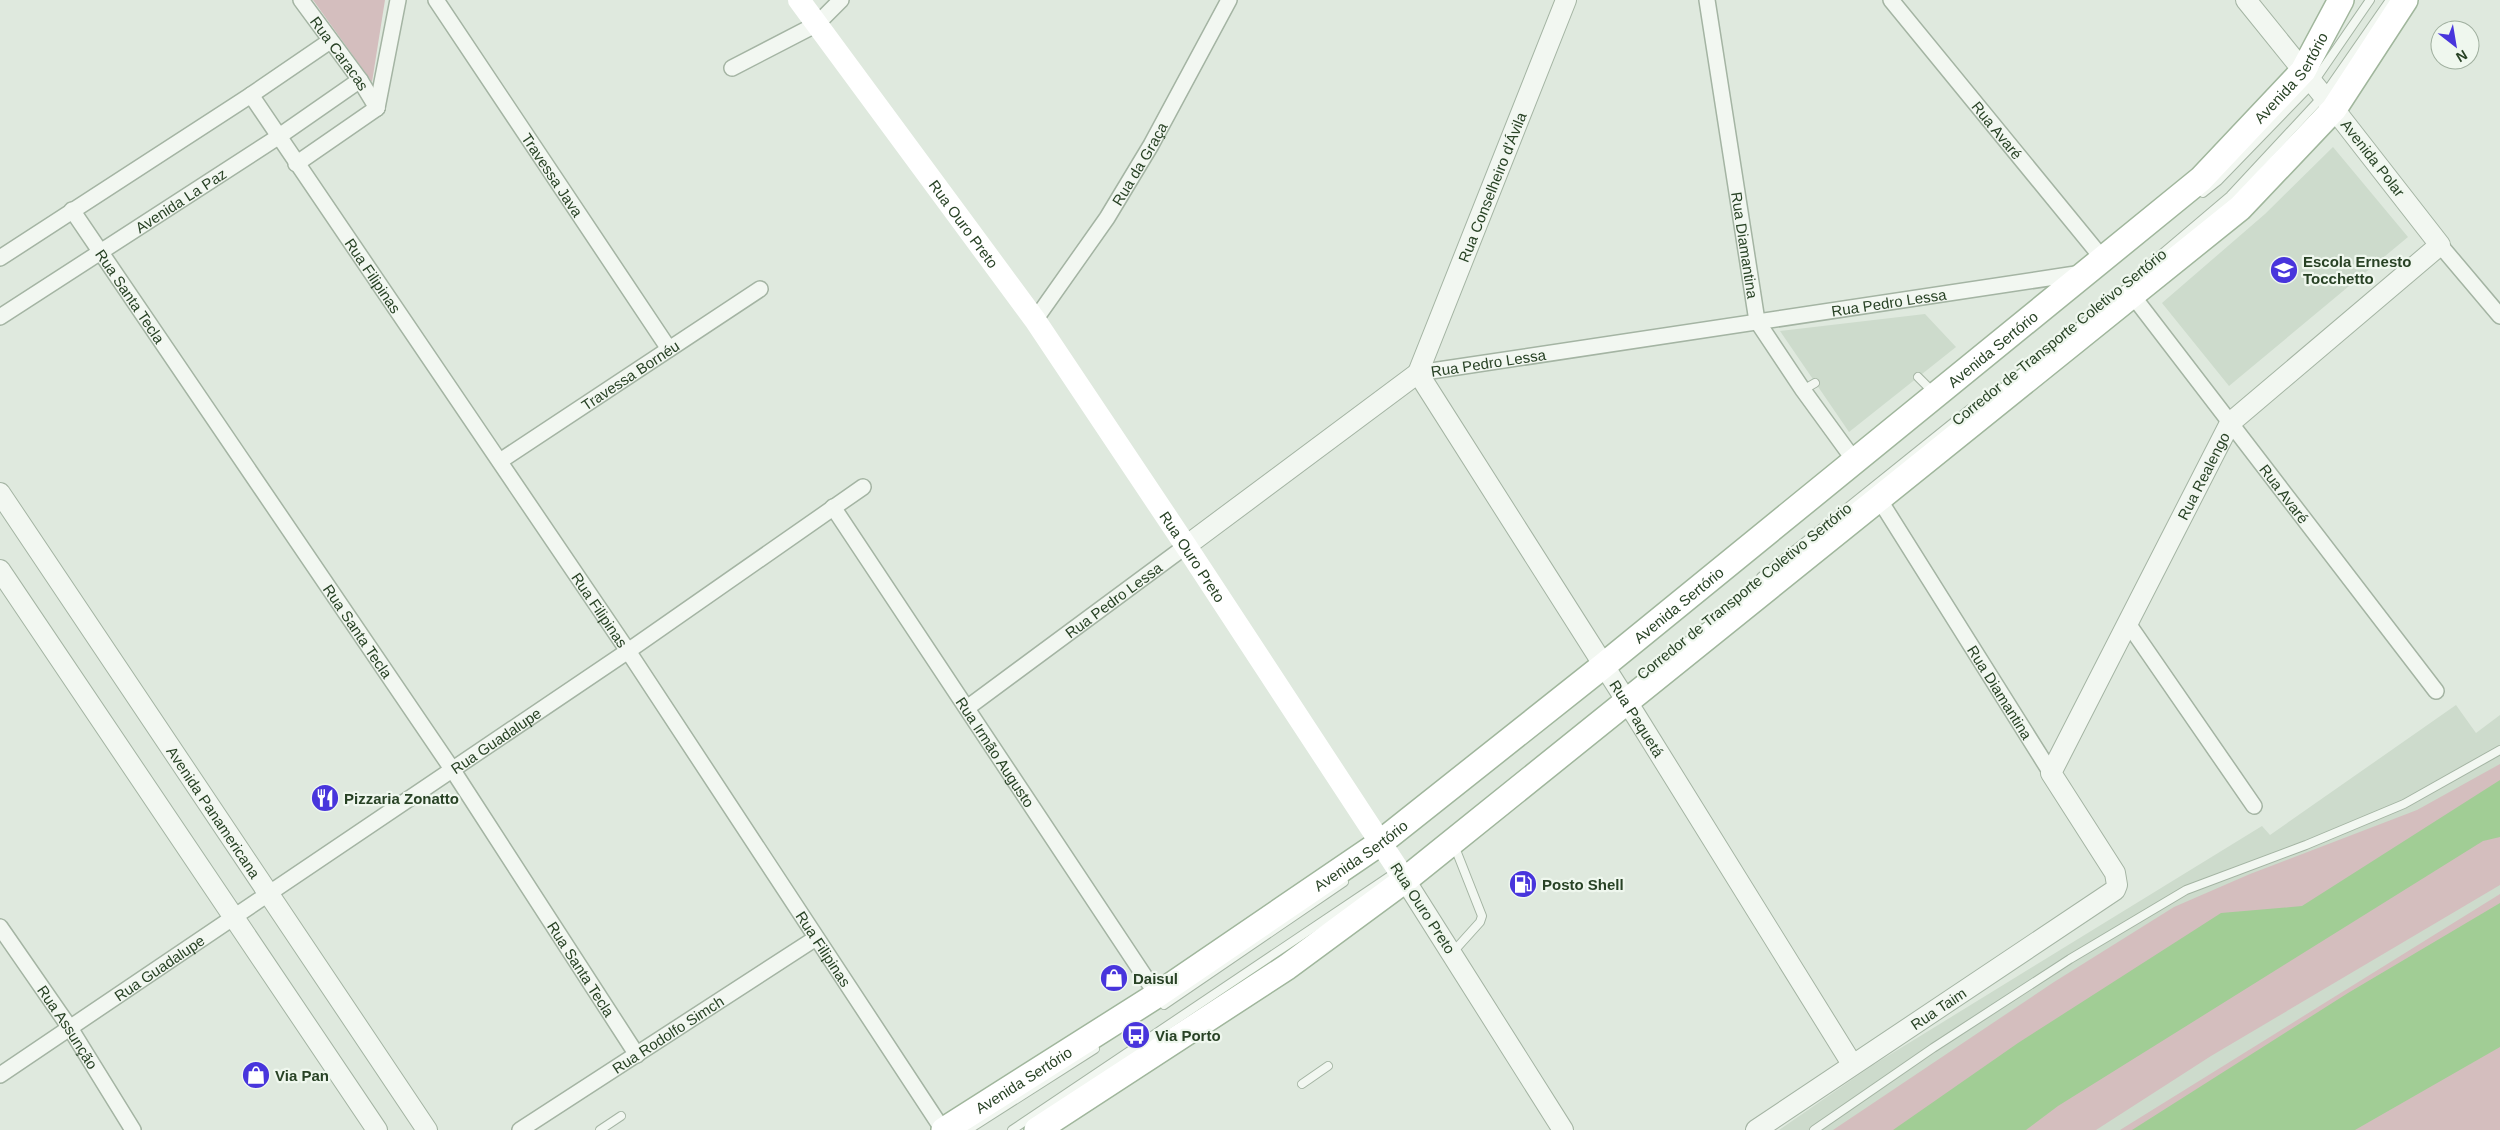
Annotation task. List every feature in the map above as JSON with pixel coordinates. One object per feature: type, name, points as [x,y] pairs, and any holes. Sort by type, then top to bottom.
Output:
[{"type":"main road","name":"Rua Ouro Preto","points":[[800,0],[1034,320],[1393,859]]},
{"type":"main road","name":"Avenida Sertório","points":[[944,1130],[1393,859],[1614,684],[1875,493],[2129,290],[2240,208],[2319,89],[2342,0]]},
{"type":"main road","name":"Avenida Sertório","points":[[1037,1130],[1287,967],[1393,859],[1452,841],[1614,684],[1936,394],[2100,267],[2202,179],[2319,89],[2405,0]]},
{"type":"street","name":"Rua Caracas","points":[[301,0],[360,80],[377,108]]},
{"type":"street","points":[[296,164],[377,108],[398,0]]},
{"type":"street","name":"Travessa Java","points":[[436,0],[669,349]]},
{"type":"street","points":[[732,68],[817,24],[841,0]]},
{"type":"street","name":"Rua da Graça","points":[[1034,320],[1107,218],[1151,145],[1229,0]]},
{"type":"street","name":"Rua Conselheiro d'Ávila","points":[[1418,373],[1566,0]]},
{"type":"street","name":"Rua Diamantina","points":[[1707,0],[1757,321],[1809,386],[1857,465]]},
{"type":"street","name":"Rua Avaré","points":[[1890,0],[2100,267]]},
{"type":"street","name":"Avenida Polar","points":[[2246,0],[2319,89],[2440,244],[2500,316]]},
{"type":"street","points":[[0,258],[250,96],[330,41]]},
{"type":"street","name":"Avenida La Paz","points":[[0,317],[278,137],[360,80]]},
{"type":"street","name":"Rua Filipinas","points":[[250,96],[628,651],[944,1130]]},
{"type":"street","name":"Rua Santa Tecla","points":[[72,210],[452,769],[637,1054]]},
{"type":"street","name":"Rua Realengo","points":[[2050,773],[2230,422],[2440,244]]},
{"type":"street","name":"Rua Pedro Lessa","points":[[967,708],[1418,373],[2100,267]]},
{"type":"street","name":"Travessa Bornéu","points":[[500,461],[760,289]]},
{"type":"street","name":"Rua Avaré","points":[[2129,290],[2436,691]]},
{"type":"street","name":"Rua Paquetá","points":[[1418,373],[1852,1064]]},
{"type":"street","name":"Rua Guadalupe","points":[[0,1075],[628,651],[863,487]]},
{"type":"street","name":"Avenida Panamericana","points":[[0,493],[427,1130]]},
{"type":"street","name":"Rua Diamantina","points":[[1875,493],[2050,773],[2115,873],[2117,885]]},
{"type":"street","name":"Rua Irmão Augusto","points":[[833,507],[967,708],[1158,1002]]},
{"type":"street","points":[[0,570],[377,1130]]},
{"type":"street","points":[[2128,622],[2254,806]]},
{"type":"street","name":"Rua Ouro Preto","points":[[1393,859],[1563,1130]]},
{"type":"street","name":"Rua Taim","points":[[1756,1130],[1852,1064],[2110,894],[2117,885]]},
{"type":"street","name":"Rua Assunção","points":[[0,927],[70,1028],[133,1130]]},
{"type":"street","name":"Rua Rodolfo Simch","points":[[520,1130],[816,938]]},
{"type":"lane","points":[[2319,89],[2370,0]]},
{"type":"lane","points":[[2195,200],[2319,89],[2390,0]]},
{"type":"lane","points":[[1918,377],[1936,394]]},
{"type":"lane","name":"Corredor de Transporte Coletivo Sertório","points":[[1757,581],[1875,493],[1979,402]]},
{"type":"lane","points":[[1814,1130],[1933,1048],[2062,964],[2186,890],[2306,845],[2404,804],[2500,750]]},
{"type":"lane","points":[[1452,841],[1482,916],[1480,922],[1453,953]]},
{"type":"lane","points":[[1012,1130],[1393,859]]},
{"type":"lane","points":[[1158,1002],[1354,876]]},
{"type":"lane","points":[[968,1130],[1101,1045]]},
{"type":"lane","points":[[1302,1084],[1328,1066]]},
{"type":"lane","points":[[600,1130],[621,1116]]},
{"type":"shaded area","points":[[313,0],[385,0],[372,82]]},
{"type":"shaded area","name":"Escola Ernesto Tocchetto","points":[[2333,147],[2408,237],[2229,386],[2162,303],[2265,214]]},
{"type":"shaded area","points":[[1925,314],[1956,347],[1849,432],[1780,331]]},
{"type":"shaded area","points":[[2456,705],[2476,733],[2500,715],[2500,1130],[1779,1130],[1873,1065],[2262,826],[2270,835]]},
{"type":"shaded area","points":[[2500,764],[2500,885],[2211,1056],[2096,1130],[1833,1130],[2054,982],[2174,907],[2250,874],[2417,810]]},
{"type":"shaded area","points":[[2500,780],[2500,837],[2483,841],[2058,1106],[2026,1130],[1893,1130],[2018,1043],[2221,913],[2302,906]]},
{"type":"shaded area","points":[[2500,894],[2500,1130],[2120,1130]]},
{"type":"shaded area","points":[[2500,903],[2500,1047],[2355,1130],[2132,1130],[2348,993]]},
{"type":"place","name":"Escola Ernesto Tocchetto","points":[[2284,270]]},
{"type":"place","name":"Pizzaria Zonatto","points":[[325,798]]},
{"type":"place","name":"Posto Shell","points":[[1523,884]]},
{"type":"place","name":"Daisul","points":[[1114,978]]},
{"type":"place","name":"Via Porto","points":[[1136,1035]]},
{"type":"place","name":"Via Pan","points":[[256,1075]]}]
